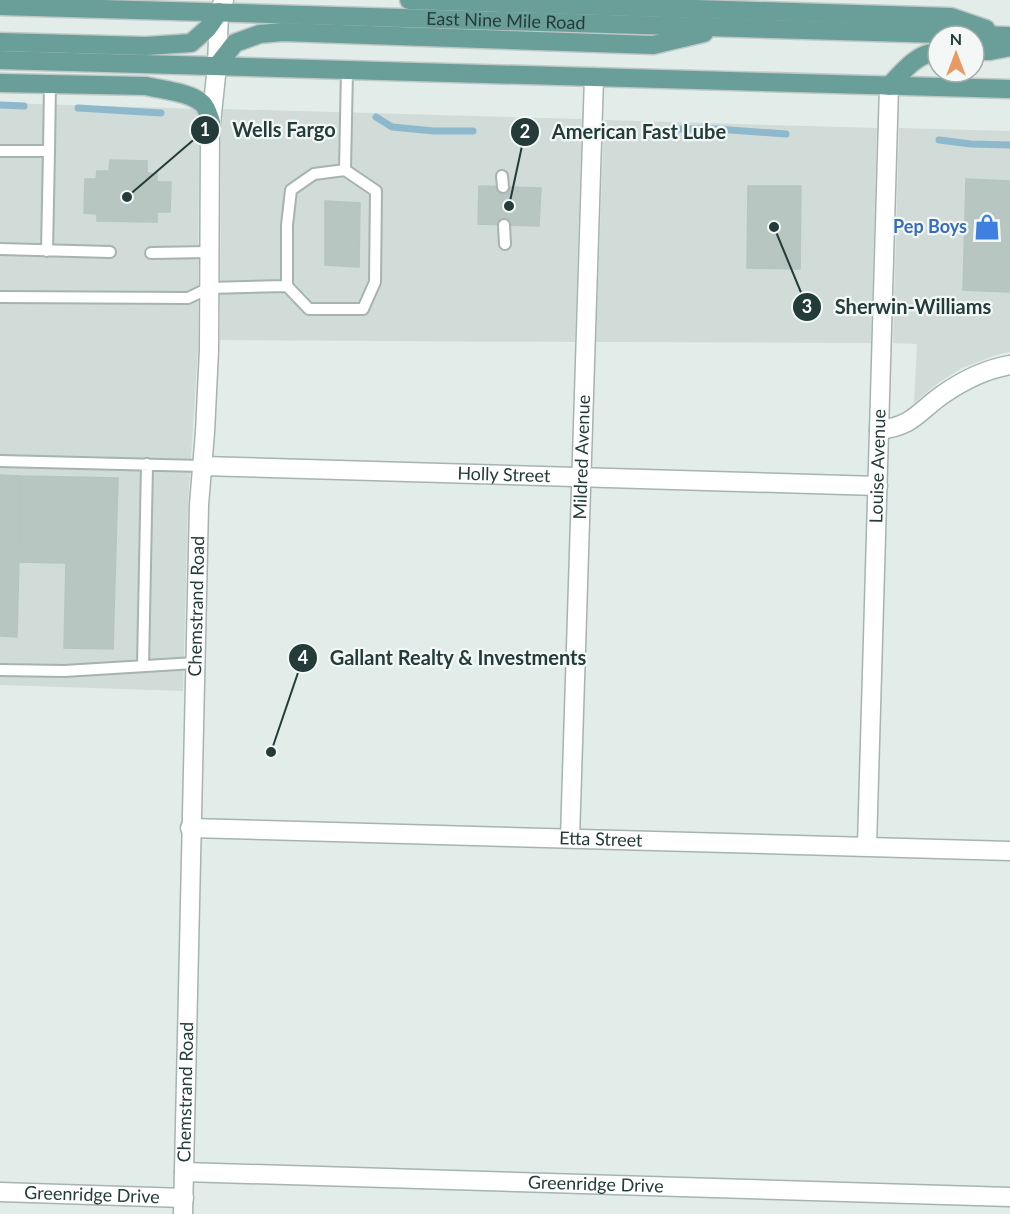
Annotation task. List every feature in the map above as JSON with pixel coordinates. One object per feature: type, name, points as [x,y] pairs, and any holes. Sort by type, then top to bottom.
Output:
[{"type":"main road","points":[[409,0],[620,10],[951,17],[1008,40]]},
{"type":"main road","points":[[0,42],[146,46],[191,43],[207,29],[218,4]]},
{"type":"main road","name":"East Nine Mile Road","points":[[0,6],[218,4],[414,18],[620,10],[729,27],[1008,40]]},
{"type":"main road","points":[[0,15],[27,7]]},
{"type":"main road","points":[[217,66],[235,43],[260,34],[283,32],[652,45],[729,27]]},
{"type":"main road","points":[[986,51],[1008,40]]},
{"type":"main road","points":[[889,86],[915,60],[926,55]]},
{"type":"main road","points":[[0,60],[1010,89]]},
{"type":"main road","points":[[0,83],[146,86],[187,96],[203,105],[211,122]]},
{"type":"street","name":"Chemstrand Road","points":[[183,1206],[199,505],[209,350],[211,122],[217,66],[218,4]]},
{"type":"street","name":"Mildred Avenue","points":[[570,838],[594,77]]},
{"type":"street","name":"Louise Avenue","points":[[867,846],[889,86]]},
{"type":"street","points":[[879,430],[896,428],[910,422],[943,394],[967,380],[1010,365]]},
{"type":"street","name":"Holly Street","points":[[202,466],[878,486]]},
{"type":"street","name":"Etta Street","points":[[190,828],[1010,851]]},
{"type":"street","name":"Greenridge Drive","points":[[184,1172],[1010,1197]]},
{"type":"street","name":"Greenridge Drive","points":[[0,1192],[183,1206]]},
{"type":"lane","points":[[409,0],[414,18]]},
{"type":"lane","points":[[345,170],[347,70]]},
{"type":"lane","points":[[47,251],[50,84]]},
{"type":"lane","points":[[0,152],[49,151]]},
{"type":"lane","points":[[345,170],[376,191],[375,282],[363,309],[309,309],[287,286],[287,225],[291,190],[314,174],[345,170]]},
{"type":"lane","points":[[504,225],[505,244]]},
{"type":"lane","points":[[0,249],[110,252]]},
{"type":"lane","points":[[151,253],[209,252]]},
{"type":"lane","points":[[0,297],[188,298],[209,288],[287,286]]},
{"type":"lane","points":[[0,461],[202,466]]},
{"type":"lane","points":[[143,666],[147,464]]},
{"type":"lane","points":[[0,670],[64,671],[195,663]]},
{"type":"shaded area","points":[[0,103],[202,109],[199,133],[198,349],[188,505],[183,691],[0,685]]},
{"type":"shaded area","points":[[223,109],[582,119],[575,342],[220,340]]},
{"type":"shaded area","points":[[604,120],[877,128],[871,343],[596,342]]},
{"type":"shaded area","points":[[899,128],[1010,131],[1010,352],[962,368],[938,383],[914,403],[917,344],[893,343]]},
{"type":"building","points":[[110,160],[147,161],[147,173],[157,174],[157,182],[171,182],[170,212],[157,212],[157,222],[97,221],[97,214],[84,213],[85,179],[96,179],[97,171],[109,171]]},
{"type":"building","name":"Pep Boys","points":[[966,179],[1010,181],[1009,292],[963,290]]},
{"type":"building","points":[[479,186],[541,188],[539,226],[478,224]]},
{"type":"building","points":[[748,186],[801,186],[800,269],[747,268]]},
{"type":"building","points":[[325,201],[360,203],[359,267],[325,265]]},
{"type":"building","points":[[0,475],[21,476],[17,637],[0,636]]},
{"type":"building","points":[[21,476],[118,478],[113,649],[64,648],[66,563],[18,562]]},
{"type":"waterway","points":[[0,105],[24,106]]},
{"type":"waterway","points":[[78,108],[161,113]]},
{"type":"waterway","points":[[376,117],[392,127],[434,131],[473,131]]},
{"type":"waterway","points":[[680,129],[786,134]]},
{"type":"waterway","points":[[939,140],[1010,145]]},
{"type":"place","name":"Wells Fargo","points":[[127,197]]},
{"type":"place","name":"American Fast Lube","points":[[509,206]]},
{"type":"place","name":"Sherwin-Williams","points":[[774,227]]},
{"type":"place","name":"Pep Boys","points":[[987,227]]},
{"type":"place","name":"Gallant Realty & Investments","points":[[271,752]]}]
